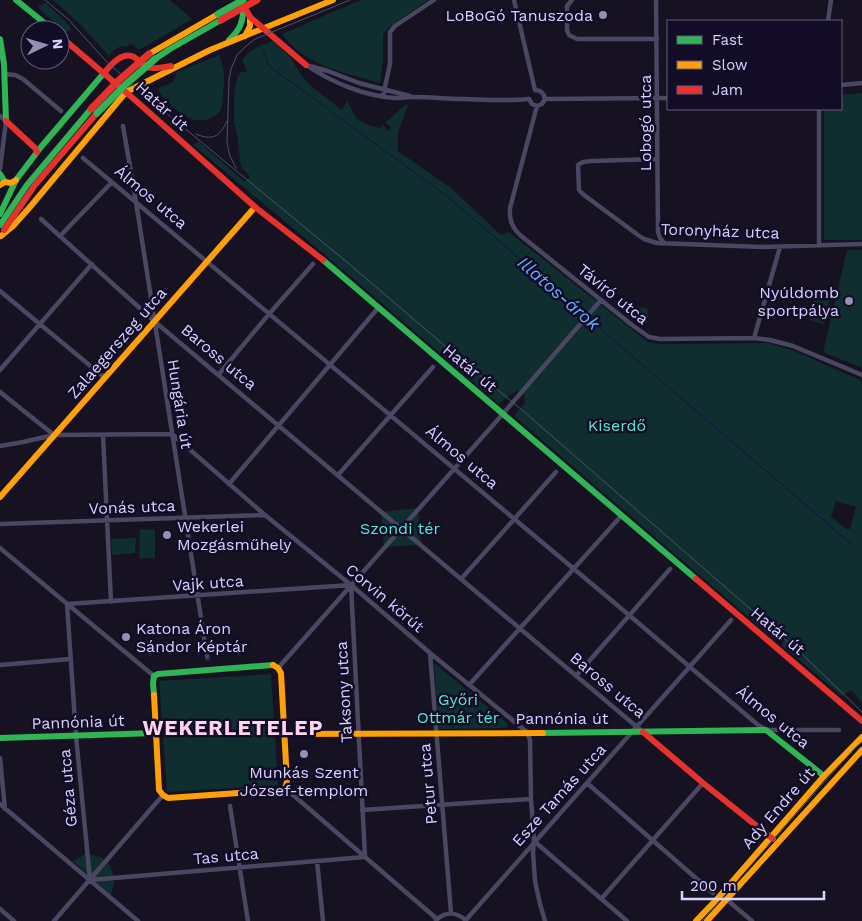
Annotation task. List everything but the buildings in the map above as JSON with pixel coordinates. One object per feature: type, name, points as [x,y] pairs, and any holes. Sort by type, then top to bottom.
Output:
[{"type":"street","points":[[16,0],[40,20]]},
{"type":"street","points":[[219,17],[257,0]]},
{"type":"street","points":[[0,236],[14,226],[126,92],[224,44],[333,0]]},
{"type":"street","points":[[383,96],[390,64],[390,32],[395,26],[434,0]]},
{"type":"street","points":[[514,0],[532,104],[537,106],[542,104],[545,99]]},
{"type":"street","points":[[572,0],[567,6],[567,30],[573,38],[657,38]]},
{"type":"street","name":"Lobogó utca","points":[[656,0],[658,232],[664,243]]},
{"type":"street","points":[[828,20],[831,0]]},
{"type":"street","points":[[0,225],[27,185],[94,111],[152,57],[170,49],[243,1]]},
{"type":"street","points":[[243,1],[250,17],[250,26],[245,36]]},
{"type":"street","points":[[224,44],[240,28],[243,18],[243,1]]},
{"type":"street","points":[[250,17],[306,65],[338,83],[358,90],[395,98],[454,99],[542,92],[545,99]]},
{"type":"street","points":[[0,39],[4,74],[0,169]]},
{"type":"street","name":"Határ út","points":[[70,44],[255,207],[319,257],[862,721]]},
{"type":"street","points":[[0,214],[16,180],[37,152],[104,73],[120,58],[127,55],[133,56],[143,65],[155,69],[177,66]]},
{"type":"street","points":[[306,65],[359,83],[416,97]]},
{"type":"street","points":[[4,74],[14,75],[23,79],[61,111]]},
{"type":"street","points":[[842,85],[862,84]]},
{"type":"street","points":[[545,99],[667,98]]},
{"type":"street","name":"Távíró utca","points":[[537,106],[509,216],[512,225],[520,235],[643,334],[654,339],[754,338],[770,340],[787,344],[862,375]]},
{"type":"street","points":[[819,110],[819,245]]},
{"type":"street","points":[[0,236],[35,185],[94,111]]},
{"type":"street","points":[[3,119],[36,148],[37,152]]},
{"type":"street","name":"Hungária út","points":[[123,126],[207,656]]},
{"type":"street","name":"Álmos utca","points":[[83,158],[766,730],[824,776]]},
{"type":"street","name":"Toronyház utca","points":[[657,159],[592,160],[583,162],[578,165],[579,190],[638,235],[650,241],[780,247],[862,244]]},
{"type":"street","points":[[0,174],[2,184],[11,184],[16,180]]},
{"type":"street","points":[[60,236],[112,182]]},
{"type":"street","name":"Zalaegerszeg utca","points":[[0,496],[255,207]]},
{"type":"street","name":"Baross utca","points":[[41,219],[154,321],[576,676],[634,730]]},
{"type":"street","points":[[754,338],[780,247]]},
{"type":"street","points":[[0,370],[92,264]]},
{"type":"street","points":[[219,374],[313,264]]},
{"type":"street","points":[[0,291],[105,378]]},
{"type":"street","points":[[278,668],[601,300]]},
{"type":"street","points":[[229,484],[378,308]]},
{"type":"street","points":[[338,475],[434,367]]},
{"type":"street","points":[[0,392],[54,435]]},
{"type":"street","points":[[0,446],[54,435],[172,434]]},
{"type":"street","name":"Corvin körút","points":[[172,434],[265,515],[527,732]]},
{"type":"street","points":[[103,435],[111,602]]},
{"type":"street","points":[[461,579],[556,472]]},
{"type":"street","name":"Vonás utca","points":[[0,524],[265,515]]},
{"type":"street","points":[[469,685],[622,515]]},
{"type":"street","points":[[0,548],[154,676]]},
{"type":"street","points":[[576,676],[670,569]]},
{"type":"street","name":"Vajk utca","points":[[67,604],[351,585]]},
{"type":"street","name":"Taksony utca","points":[[351,585],[365,857]]},
{"type":"street","name":"Géza utca","points":[[67,604],[76,736],[90,880]]},
{"type":"street","name":"Esze Tamás utca","points":[[465,921],[731,620]]},
{"type":"street","name":"Petur utca","points":[[430,653],[451,913]]},
{"type":"street","points":[[0,665],[70,659]]},
{"type":"street","points":[[154,676],[209,668],[273,665],[278,668],[281,673],[285,734],[287,782],[285,788]]},
{"type":"street","points":[[154,676],[152,683],[160,790],[163,795],[168,798],[230,800],[285,788]]},
{"type":"street","name":"Pannónia út","points":[[285,734],[839,730]]},
{"type":"street","points":[[527,732],[530,740],[536,890],[545,921]]},
{"type":"street","name":"Baross utca","points":[[643,732],[778,844]]},
{"type":"street","name":"Pannónia út","points":[[0,738],[156,733]]},
{"type":"street","name":"Ady Endre út","points":[[696,921],[824,776],[862,737]]},
{"type":"street","name":"Ady Endre út","points":[[707,921],[719,896],[778,844],[862,750]]},
{"type":"street","points":[[0,758],[6,809]]},
{"type":"street","points":[[586,783],[719,896],[752,921]]},
{"type":"street","points":[[602,898],[703,783]]},
{"type":"street","points":[[285,788],[436,920],[443,914],[451,913],[459,915],[465,921]]},
{"type":"street","points":[[54,921],[163,795]]},
{"type":"street","points":[[362,810],[531,799]]},
{"type":"street","points":[[230,800],[248,921]]},
{"type":"street","points":[[0,804],[138,921]]},
{"type":"street","points":[[534,841],[627,921]]},
{"type":"street","name":"Tas utca","points":[[90,880],[365,857]]},
{"type":"street","points":[[317,861],[323,921]]},
{"type":"street","points":[[0,909],[14,921]]},
{"type":"green space","points":[[53,0],[170,0],[192,19],[139,50],[132,44],[125,47],[121,46],[109,56],[79,23]]},
{"type":"green space","points":[[361,0],[428,0],[384,32],[380,83],[339,71],[313,60],[291,45],[282,34]]},
{"type":"green space","points":[[46,3],[64,20],[52,20],[38,6]]},
{"type":"green space","name":"Kiserdő","points":[[273,41],[290,57],[310,85],[342,110],[347,101],[357,119],[371,126],[381,128],[382,124],[389,131],[391,127],[385,123],[406,104],[408,105],[398,132],[398,151],[452,189],[501,235],[509,232],[648,342],[660,344],[768,343],[792,350],[862,381],[862,703],[851,690],[842,696],[781,645],[787,635],[778,627],[768,634],[514,416],[525,403],[524,395],[518,391],[499,404],[342,269],[193,145],[199,142],[245,182],[250,176],[243,169],[239,160],[234,124],[236,82],[241,72],[247,72],[242,60],[245,56],[252,50]],"holes":[[[836,501],[856,507],[850,529],[846,529],[831,517]]]},
{"type":"green space","points":[[219,55],[224,74],[224,83],[222,107],[217,115],[210,119],[191,119],[161,95],[159,88],[173,82],[177,72]]},
{"type":"green space","points":[[862,93],[862,240],[824,240],[824,110],[842,110],[842,95]]},
{"type":"green space","name":"Nyúldomb sportpálya","points":[[847,250],[862,250],[862,368],[823,352]]},
{"type":"green space","points":[[816,292],[831,295],[824,324],[809,320]]},
{"type":"green space","points":[[624,301],[630,307],[647,308],[648,315],[642,326],[637,322],[636,317],[632,316],[615,302]]},
{"type":"green space","name":"Szondi tér","points":[[418,508],[421,545],[384,547],[381,512]]},
{"type":"green space","points":[[140,529],[155,530],[155,558],[139,558]]},
{"type":"green space","points":[[136,538],[135,553],[112,555],[111,539]]},
{"type":"green space","name":"Győri Ottmár tér","points":[[434,663],[507,723],[507,727],[439,729]]},
{"type":"green space","points":[[271,674],[278,785],[167,792],[159,681]]},
{"type":"green space","points":[[87,853],[107,860],[115,878],[111,895],[73,861]]},
{"type":"waterway","name":"Illatos-árok","points":[[263,50],[269,66],[448,197],[585,315]]},
{"type":"waterway","name":"Illatos-árok","points":[[588,318],[851,544]]},
{"type":"tunnel","points":[[207,656],[208,662]]},
{"type":"tram line","points":[[45,0],[68,19],[106,61],[143,94],[522,410],[802,654],[862,712]]},
{"type":"tram line","points":[[236,168],[230,156],[227,143],[229,80],[237,55],[255,39],[350,0]]},
{"type":"tram line","points":[[196,134],[207,137],[215,136],[221,131],[227,121]]},
{"type":"tram line","points":[[702,921],[824,782],[862,742]]},
{"type":"traffic: fast","points":[[16,0],[41,20]]},
{"type":"traffic: fast","points":[[218,14],[243,0]]},
{"type":"traffic: fast","points":[[229,40],[236,33],[240,25],[243,16],[243,6]]},
{"type":"traffic: fast","points":[[155,59],[221,20]]},
{"type":"traffic: fast","points":[[0,39],[4,64],[6,121]]},
{"type":"traffic: fast","points":[[97,113],[155,59]]},
{"type":"traffic: fast","points":[[0,214],[16,180],[41,147],[104,73]]},
{"type":"traffic: fast","points":[[0,225],[27,185],[91,109]]},
{"type":"traffic: fast","points":[[0,174],[5,182]]},
{"type":"traffic: fast","points":[[323,260],[696,579]]},
{"type":"traffic: fast","points":[[154,695],[154,676],[158,674],[273,665]]},
{"type":"traffic: fast","points":[[543,733],[766,730],[824,776]]},
{"type":"traffic: fast","points":[[0,738],[156,733]]},
{"type":"traffic: slow","points":[[126,92],[210,50],[333,0]]},
{"type":"traffic: slow","points":[[149,54],[218,14]]},
{"type":"traffic: slow","points":[[245,36],[250,26],[250,17]]},
{"type":"traffic: slow","points":[[1,236],[30,207],[126,92]]},
{"type":"traffic: slow","points":[[0,185],[16,180]]},
{"type":"traffic: slow","points":[[0,497],[255,207]]},
{"type":"traffic: slow","points":[[154,695],[159,790],[163,795],[168,798],[280,790],[285,788],[287,782],[281,673],[273,665]]},
{"type":"traffic: slow","points":[[285,734],[543,733]]},
{"type":"traffic: slow","points":[[696,921],[824,776],[862,737]]},
{"type":"traffic: slow","points":[[707,921],[862,750]]},
{"type":"traffic: jam","points":[[221,20],[257,0]]},
{"type":"traffic: jam","points":[[243,4],[250,17],[306,65]]},
{"type":"traffic: jam","points":[[70,45],[255,207],[323,260]]},
{"type":"traffic: jam","points":[[91,109],[118,81],[149,54]]},
{"type":"traffic: jam","points":[[104,73],[117,60],[125,56],[134,57],[150,68],[171,66]]},
{"type":"traffic: jam","points":[[4,230],[35,185],[97,113]]},
{"type":"traffic: jam","points":[[6,121],[37,152]]},
{"type":"traffic: jam","points":[[696,579],[862,721]]},
{"type":"traffic: jam","points":[[643,732],[773,839]]},
{"type":"place","name":"LoBoGó Tanuszoda","points":[[603,15]]},
{"type":"place","name":"Nyúldomb sportpálya","points":[[849,301]]},
{"type":"place","name":"Wekerlei Mozgásműhely","points":[[167,535]]},
{"type":"place","name":"Katona Áron Sándor Képtár","points":[[126,637]]},
{"type":"place","name":"Munkás Szent József-templom","points":[[304,754]]},
{"type":"district","name":"WEKERLETELEP","points":[[233,727]]}]
